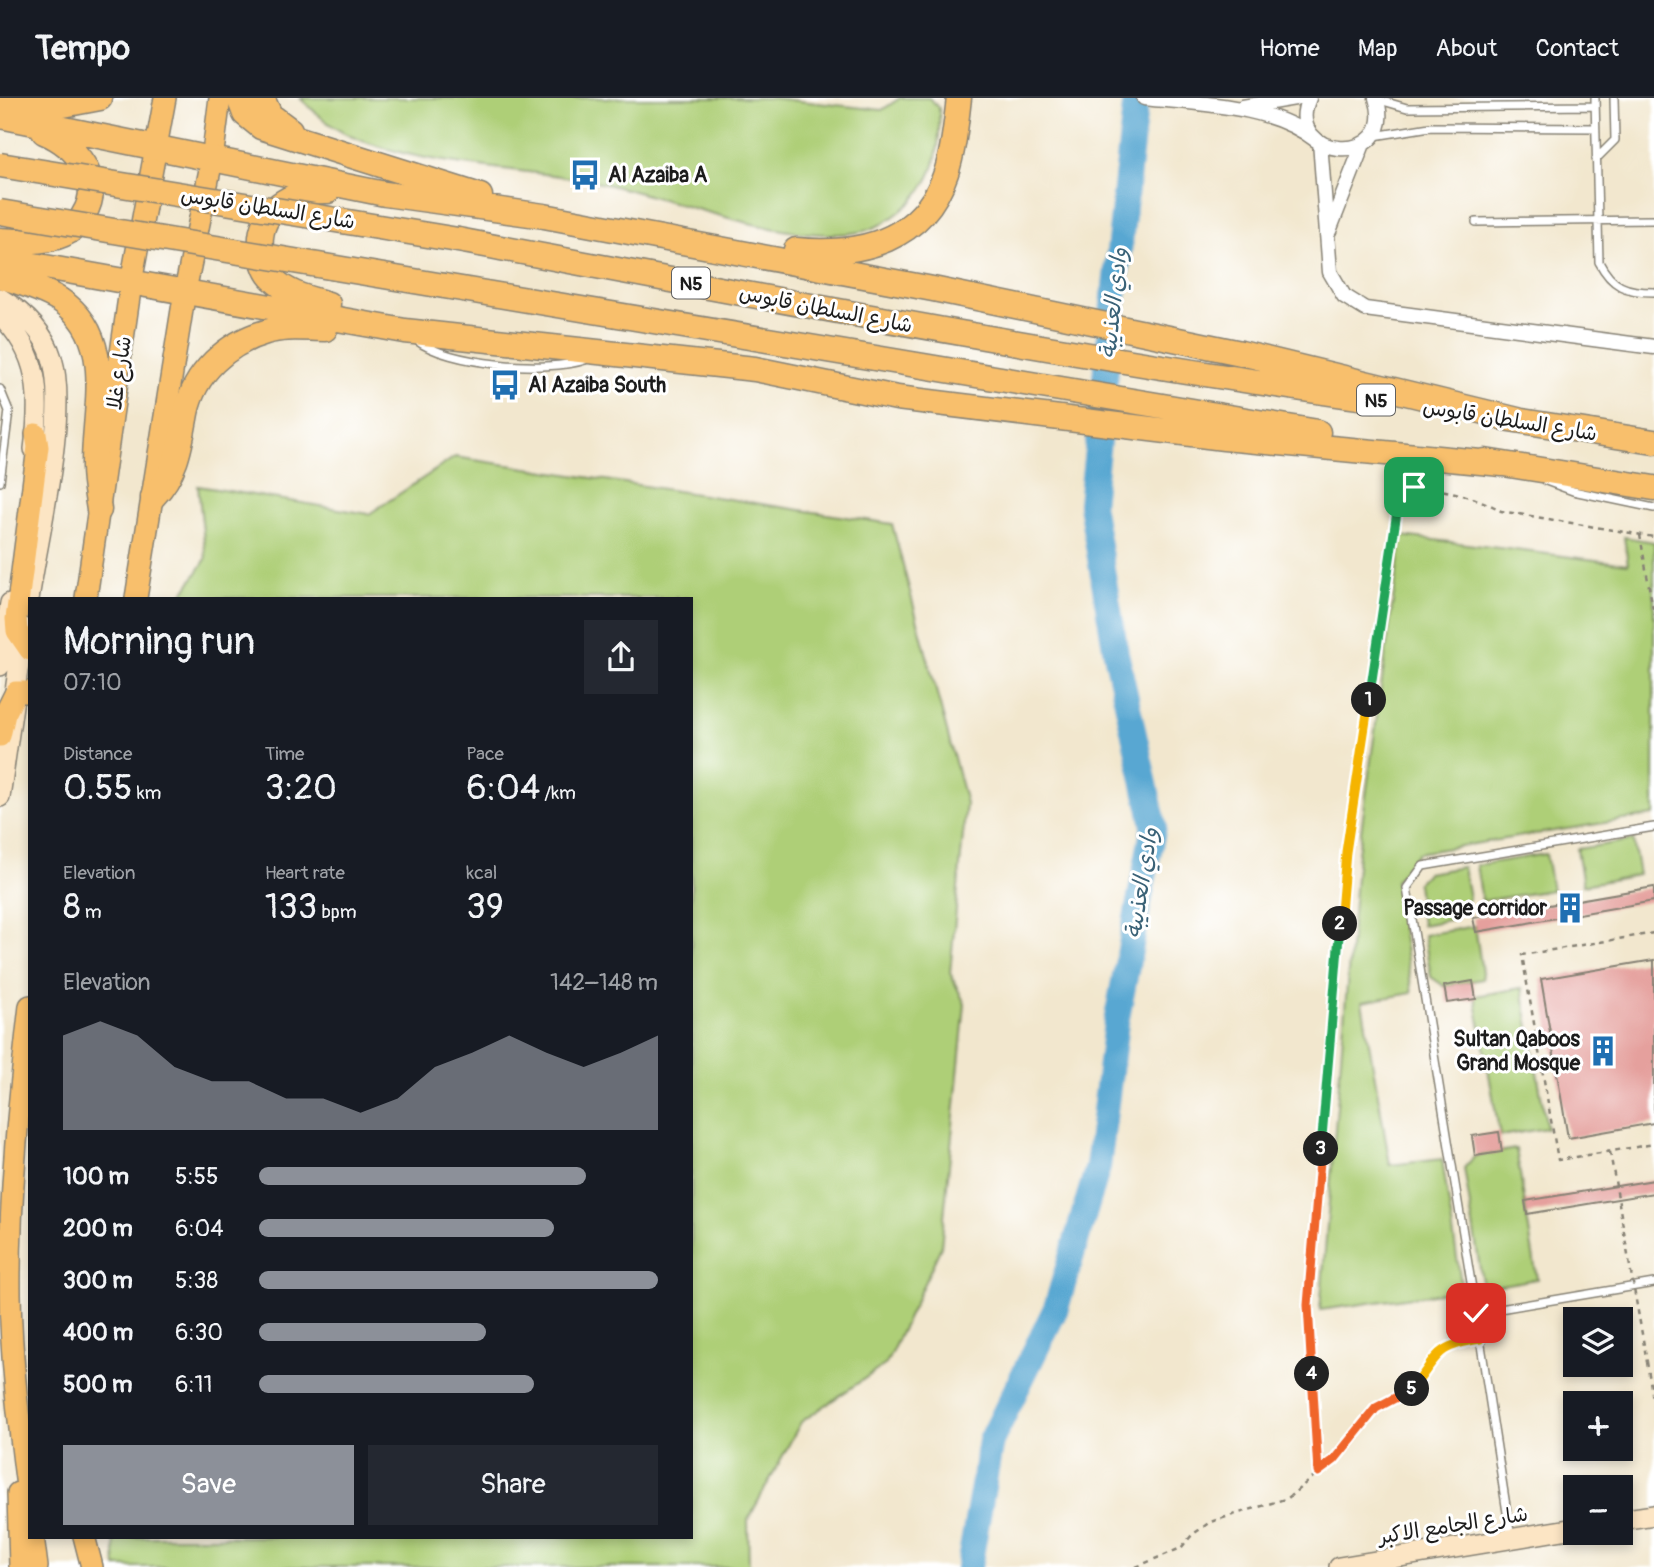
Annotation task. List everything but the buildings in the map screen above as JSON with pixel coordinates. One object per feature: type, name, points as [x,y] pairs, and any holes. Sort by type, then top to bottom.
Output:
[{"type":"highway","points":[[4,112],[100,98]]},
{"type":"highway","points":[[239,98],[245,114],[261,127],[544,216]]},
{"type":"highway","points":[[261,98],[266,110],[285,127],[322,146]]},
{"type":"highway","points":[[945,98],[955,128]]},
{"type":"highway","points":[[676,241],[821,252],[855,251],[902,234],[925,214],[947,172],[959,98]]},
{"type":"highway","points":[[4,112],[156,148],[385,194],[544,216],[933,289],[1241,353],[1518,420]]},
{"type":"highway","points":[[0,240],[52,239],[68,233],[76,227],[87,209],[90,197],[87,169],[74,151],[62,140],[4,112]]},
{"type":"highway","name":"شارع السلطان قابوس","points":[[0,164],[458,240],[924,327],[1234,379],[1654,442]]},
{"type":"highway","points":[[385,194],[310,191],[283,201],[264,221],[260,237],[262,256],[271,278],[301,296],[444,326],[482,340]]},
{"type":"highway","name":"شارع السلطان قابوس","points":[[0,212],[910,365],[1225,427]]},
{"type":"highway","points":[[0,259],[405,331],[755,369],[897,398],[1225,427],[1654,488]]},
{"type":"highway","points":[[0,276],[60,300],[77,315],[94,345],[100,394],[94,466],[99,510]]},
{"type":"highway","points":[[153,497],[168,481],[176,463],[194,387],[207,368],[223,353],[266,332],[371,326]]},
{"type":"main road","name":"شارع غلا","points":[[86,597],[131,284],[165,98]]},
{"type":"main road","points":[[136,597],[185,291],[212,160],[220,98]]},
{"type":"main road","points":[[0,298],[23,314],[39,331],[51,355],[57,381],[58,404],[32,597]]},
{"type":"main road","points":[[0,315],[15,330],[30,353],[38,384],[36,434],[0,666]]},
{"type":"main road","points":[[0,797],[23,692],[26,645],[16,619],[38,447],[36,434]]},
{"type":"main road","points":[[0,736],[5,714],[23,692]]},
{"type":"main road","points":[[20,1567],[10,1292],[21,1090],[28,1025]]},
{"type":"main road","points":[[0,1311],[10,1292]]},
{"type":"main road","points":[[15,1390],[28,1495]]},
{"type":"main road","points":[[1633,1518],[1654,1515]]},
{"type":"main road","name":"شارع الجامع الاكبر","points":[[1339,1567],[1563,1530]]},
{"type":"main road","points":[[33,1539],[37,1567]]},
{"type":"main road","points":[[74,1539],[78,1567]]},
{"type":"main road","points":[[85,1539],[92,1567]]},
{"type":"street","points":[[1144,98],[1231,108],[1283,121],[1303,130],[1318,141],[1344,150],[1366,140]]},
{"type":"street","points":[[1231,108],[1295,98]]},
{"type":"street","points":[[1309,98],[1306,122],[1318,141],[1330,272],[1344,296],[1366,309],[1654,347]]},
{"type":"street","points":[[1328,236],[1366,140],[1379,119],[1376,99]]},
{"type":"lane","points":[[1596,159],[1615,139],[1614,98]]},
{"type":"lane","points":[[1376,99],[1407,108],[1595,102],[1599,262],[1608,279],[1622,290],[1654,292]]},
{"type":"lane","points":[[1366,140],[1430,127],[1595,128]]},
{"type":"lane","points":[[1476,222],[1654,220]]},
{"type":"lane","points":[[405,331],[426,348],[488,362],[531,367],[572,364],[601,354]]},
{"type":"lane","points":[[0,389],[9,411],[0,482]]},
{"type":"lane","points":[[1514,466],[1556,486],[1654,508]]},
{"type":"lane","points":[[1511,1538],[1407,888],[1423,866],[1654,827]]},
{"type":"lane","points":[[1476,1313],[1654,1283]]},
{"type":"path","points":[[1318,1472],[1308,1305],[1343,879],[1402,491],[1414,487],[1482,498],[1500,511],[1654,537]]},
{"type":"path","points":[[1640,535],[1654,615]]},
{"type":"path","points":[[1647,575],[1654,575]]},
{"type":"path","points":[[1654,933],[1522,955],[1558,1160],[1654,1144]]},
{"type":"path","points":[[1611,1152],[1654,1406]]},
{"type":"path","points":[[1136,1567],[1181,1548],[1192,1535],[1210,1522],[1288,1498],[1334,1460],[1376,1408],[1411,1391],[1438,1352],[1457,1343],[1480,1339]]},
{"type":"green space","points":[[300,98],[772,98],[882,110],[900,98],[929,98],[939,108],[939,138],[929,177],[913,200],[893,217],[864,231],[802,233],[734,220],[605,184],[443,161],[380,147],[336,128]]},
{"type":"green space","points":[[455,457],[892,524],[966,803],[950,973],[965,1004],[941,1247],[886,1364],[801,1422],[748,1520],[749,1567],[116,1567],[114,1539],[693,1539],[693,597],[181,597],[206,559],[198,486],[369,514]]},
{"type":"green space","points":[[1402,536],[1628,564],[1624,537],[1654,542],[1654,815],[1418,853],[1395,881],[1412,993],[1362,1002],[1390,1165],[1442,1159],[1462,1290],[1320,1310],[1358,853]]},
{"type":"green space","points":[[1633,840],[1639,875],[1583,885],[1577,849]]},
{"type":"green space","points":[[1546,854],[1552,890],[1482,901],[1476,865]]},
{"type":"green space","points":[[1463,867],[1469,898],[1453,914],[1454,919],[1422,925],[1417,883],[1427,873]]},
{"type":"green space","points":[[1475,926],[1483,979],[1444,986],[1431,977],[1424,935]]},
{"type":"green space","points":[[1522,988],[1547,1128],[1500,1136],[1475,996]]},
{"type":"green space","points":[[1516,1149],[1537,1279],[1483,1288],[1464,1168],[1475,1156]]},
{"type":"waterway","name":"وادي العذيبة","points":[[969,1567],[991,1441],[1056,1308],[1098,1167],[1116,1023],[1154,825],[1116,653],[1091,504],[1136,98]]},
{"type":"place","name":"Al Azaiba A","points":[[585,175]]},
{"type":"place","name":"Al Azaiba South","points":[[505,385]]},
{"type":"place","name":"Passage corridor","points":[[1570,908]]},
{"type":"place","name":"Sultan Qaboos Grand Mosque","points":[[1603,1051]]},
{"type":"route","points":[[1414,487],[1402,491],[1398,505],[1346,852],[1308,1305],[1318,1472],[1334,1460],[1376,1408],[1411,1391],[1438,1352],[1457,1343],[1480,1339],[1476,1313]]}]
